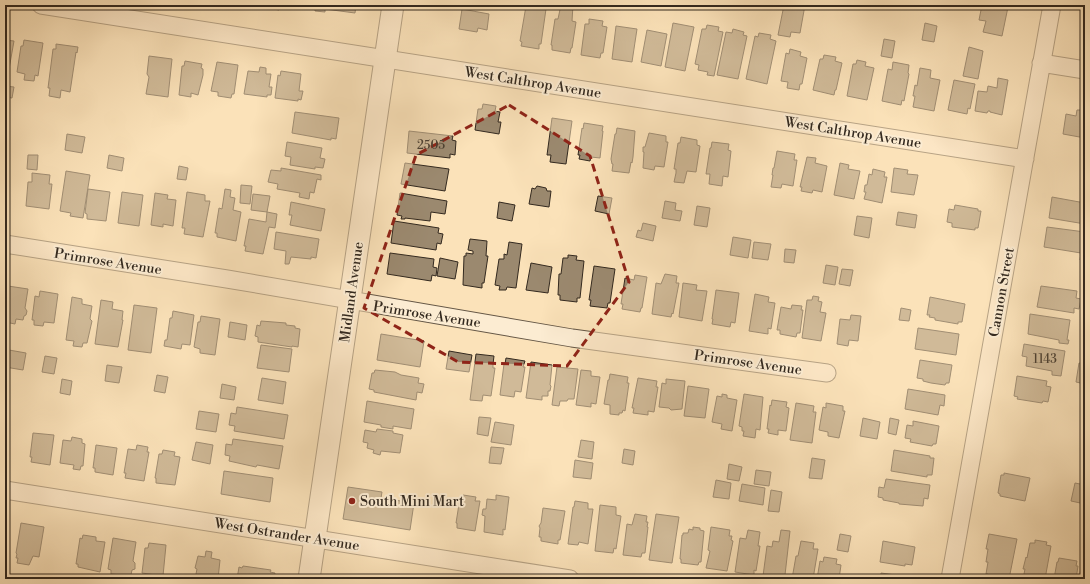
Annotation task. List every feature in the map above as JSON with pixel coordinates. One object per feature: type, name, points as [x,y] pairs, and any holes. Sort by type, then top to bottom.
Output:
[{"type":"street","name":"West Calthrop Avenue","points":[[41,5],[1025,159]]},
{"type":"street","name":"Midland Avenue","points":[[309,579],[393,5]]},
{"type":"street","name":"Cannon Street","points":[[950,579],[1052,5]]},
{"type":"street","points":[[1042,63],[1085,70]]},
{"type":"street","name":"Primrose Avenue","points":[[5,244],[227,279],[572,338],[827,373]]},
{"type":"street","name":"West Ostrander Avenue","points":[[5,490],[570,579]]},
{"type":"highlighted area","points":[[509,105],[590,156],[629,282],[567,366],[458,362],[364,308],[416,155]]},
{"type":"building","points":[[257,5],[280,5],[279,10]]},
{"type":"building","points":[[313,5],[356,5],[355,13],[325,9],[325,12],[315,11]]},
{"type":"building","points":[[440,5],[462,5],[462,8]]},
{"type":"building","points":[[545,5],[546,9],[539,49],[521,46],[522,42],[520,41],[526,6]]},
{"type":"building","points":[[561,5],[573,5],[572,21],[576,22],[570,53],[552,50],[551,45],[555,19],[558,19]]},
{"type":"building","points":[[784,5],[805,5],[800,33],[791,32],[790,37],[778,35]]},
{"type":"building","points":[[982,5],[1008,7],[1002,36],[983,32],[986,21],[979,20]]},
{"type":"building","points":[[462,9],[489,14],[487,30],[478,28],[477,32],[459,29]]},
{"type":"building","points":[[589,19],[603,21],[602,26],[607,27],[603,53],[601,53],[600,58],[581,55],[585,24],[589,24]]},
{"type":"building","points":[[673,23],[694,27],[685,71],[665,67]]},
{"type":"building","points":[[925,23],[937,26],[934,42],[922,40]]},
{"type":"building","points":[[707,25],[719,27],[718,31],[723,32],[714,76],[707,75],[708,72],[698,70],[699,65],[695,64],[702,29],[706,29]]},
{"type":"building","points":[[616,26],[637,29],[632,62],[612,59]]},
{"type":"building","points":[[733,29],[744,32],[743,35],[747,36],[738,79],[717,75],[726,32],[732,33]]},
{"type":"building","points":[[647,30],[667,34],[661,66],[641,62]]},
{"type":"building","points":[[759,33],[771,35],[770,39],[776,41],[767,84],[746,79],[755,36],[758,37]]},
{"type":"building","points":[[884,39],[895,41],[892,58],[881,56]]},
{"type":"building","points":[[5,40],[14,41],[9,69],[5,68]]},
{"type":"building","points":[[24,40],[43,43],[38,76],[35,75],[34,81],[24,80],[25,74],[17,72],[21,46],[23,46]]},
{"type":"building","points":[[56,44],[78,47],[70,92],[61,90],[60,98],[49,96],[50,88],[48,88],[53,49],[56,49]]},
{"type":"building","points":[[969,47],[983,51],[978,79],[963,76]]},
{"type":"building","points":[[790,49],[801,52],[800,56],[807,58],[802,84],[800,84],[799,90],[787,88],[788,82],[781,81],[786,53],[789,54]]},
{"type":"building","points":[[824,55],[836,57],[835,61],[842,63],[834,95],[813,90],[820,59],[823,59]]},
{"type":"building","points":[[149,56],[172,59],[168,97],[146,94],[149,77],[147,74]]},
{"type":"building","points":[[857,60],[866,62],[865,66],[874,68],[867,100],[847,96],[853,64],[856,64]]},
{"type":"building","points":[[185,61],[202,64],[201,68],[203,69],[198,95],[191,93],[191,97],[179,95],[182,66],[184,66]]},
{"type":"building","points":[[217,62],[238,65],[234,94],[232,94],[231,98],[218,96],[218,92],[211,91]]},
{"type":"building","points":[[893,62],[909,65],[909,74],[904,101],[902,100],[901,105],[882,101],[888,69],[892,70]]},
{"type":"building","points":[[260,67],[266,68],[266,74],[271,74],[269,87],[272,87],[271,95],[267,95],[267,97],[244,94],[248,71],[259,72]]},
{"type":"building","points":[[920,68],[931,70],[930,78],[940,80],[934,111],[913,107],[915,96],[913,96],[915,85],[917,86]]},
{"type":"building","points":[[281,71],[301,74],[299,91],[303,91],[301,100],[298,99],[298,101],[275,98],[278,75],[280,76]]},
{"type":"building","points":[[998,78],[1008,80],[1002,115],[990,111],[987,113],[975,111],[978,91],[987,92],[988,86],[997,88]]},
{"type":"building","points":[[954,80],[975,84],[970,109],[968,108],[967,114],[948,110]]},
{"type":"building","points":[[5,86],[14,87],[12,98],[5,97]]},
{"type":"building","points":[[483,104],[496,106],[495,111],[500,112],[498,122],[501,122],[499,134],[475,130],[478,109],[482,109]]},
{"type":"building","points":[[1077,110],[1083,110],[1082,116],[1085,117],[1085,138],[1063,134],[1066,114],[1076,116]]},
{"type":"building","points":[[295,112],[339,118],[336,139],[331,138],[331,140],[292,133]]},
{"type":"building","points":[[552,118],[572,121],[566,164],[550,162],[551,155],[547,155]]},
{"type":"building","points":[[584,123],[603,126],[600,158],[591,157],[590,161],[579,159],[580,155],[578,155]]},
{"type":"building","points":[[617,128],[635,131],[633,157],[629,173],[612,171],[613,164],[611,159]]},
{"type":"building","points":[[409,131],[453,136],[452,140],[456,141],[455,155],[450,154],[450,158],[407,153]]},
{"type":"building","points":[[649,133],[666,136],[666,142],[668,142],[664,167],[655,166],[654,170],[643,168],[643,147],[645,147]]},
{"type":"building","points":[[67,134],[85,137],[82,153],[65,150]]},
{"type":"building","points":[[681,137],[697,140],[697,145],[700,146],[696,172],[687,171],[684,183],[674,182],[676,169],[674,169],[678,143],[680,143]]},
{"type":"building","points":[[287,142],[322,148],[320,158],[325,159],[323,168],[315,167],[315,169],[290,165],[291,157],[285,156]]},
{"type":"building","points":[[712,142],[729,144],[728,150],[731,151],[728,177],[723,176],[722,186],[709,184],[710,174],[706,174]]},
{"type":"building","points":[[777,151],[795,154],[794,160],[797,160],[793,186],[782,184],[781,188],[771,187]]},
{"type":"building","points":[[28,155],[38,155],[37,170],[27,169]]},
{"type":"building","points":[[109,155],[124,158],[122,171],[107,168]]},
{"type":"building","points":[[807,157],[816,158],[815,163],[827,166],[822,192],[813,190],[812,193],[801,191],[802,187],[800,187]]},
{"type":"building","points":[[405,163],[449,169],[445,191],[401,184]]},
{"type":"building","points":[[840,163],[849,165],[848,169],[860,171],[854,199],[834,195]]},
{"type":"building","points":[[179,166],[188,168],[186,180],[177,179]]},
{"type":"building","points":[[281,168],[321,175],[321,180],[317,179],[314,193],[310,192],[309,199],[299,197],[300,193],[277,189],[278,184],[268,182],[271,170],[281,171]]},
{"type":"building","points":[[894,168],[908,170],[907,174],[918,175],[914,195],[891,192]]},
{"type":"building","points":[[873,169],[885,172],[884,177],[887,177],[882,203],[864,199],[866,192],[864,192],[865,185],[867,185],[869,174],[872,175]]},
{"type":"building","points":[[66,171],[90,175],[83,218],[70,216],[71,213],[60,211]]},
{"type":"building","points":[[32,173],[50,175],[49,184],[52,184],[49,209],[26,206],[28,182],[32,182]]},
{"type":"building","points":[[241,185],[252,186],[250,204],[240,203]]},
{"type":"building","points":[[537,186],[546,188],[547,191],[551,191],[549,207],[529,204],[532,188],[535,189]]},
{"type":"building","points":[[88,189],[110,192],[106,221],[87,219],[87,214],[85,213]]},
{"type":"building","points":[[225,189],[231,190],[230,197],[235,198],[233,210],[241,212],[236,241],[217,237],[217,233],[215,233],[219,208],[222,209]]},
{"type":"building","points":[[122,192],[143,195],[139,226],[118,223]]},
{"type":"building","points":[[187,192],[205,195],[205,201],[210,201],[203,237],[184,234],[185,228],[182,228]]},
{"type":"building","points":[[155,193],[168,195],[167,199],[176,200],[173,226],[163,224],[163,227],[151,225]]},
{"type":"building","points":[[400,193],[447,201],[445,214],[431,212],[430,221],[405,218],[401,219],[402,216],[397,215]]},
{"type":"building","points":[[253,194],[270,196],[267,212],[251,210]]},
{"type":"building","points":[[598,196],[612,198],[609,214],[595,211]]},
{"type":"building","points":[[1052,197],[1085,203],[1085,224],[1049,218]]},
{"type":"building","points":[[665,201],[676,203],[675,210],[682,211],[680,221],[662,218]]},
{"type":"building","points":[[291,202],[325,209],[321,231],[290,225],[292,215],[289,215]]},
{"type":"building","points":[[499,202],[515,205],[512,221],[497,218]]},
{"type":"building","points":[[955,205],[978,209],[978,211],[981,211],[978,228],[975,228],[975,230],[952,227],[952,223],[947,222],[949,209],[954,210]]},
{"type":"building","points":[[697,206],[710,208],[707,227],[694,225]]},
{"type":"building","points":[[267,212],[277,214],[275,228],[269,227],[263,254],[245,251],[246,246],[244,246],[249,219],[266,222]]},
{"type":"building","points":[[898,212],[917,215],[915,228],[896,225]]},
{"type":"building","points":[[857,216],[872,218],[869,238],[854,235]]},
{"type":"building","points":[[394,221],[439,228],[438,233],[443,234],[441,244],[437,243],[436,250],[391,243]]},
{"type":"building","points":[[643,223],[656,226],[653,241],[636,237],[638,230],[641,231]]},
{"type":"building","points":[[1047,227],[1085,232],[1085,261],[1080,260],[1081,253],[1044,247]]},
{"type":"building","points":[[276,232],[319,239],[316,258],[291,257],[289,264],[285,264],[286,251],[274,249]]},
{"type":"building","points":[[733,237],[751,240],[748,258],[730,255]]},
{"type":"building","points":[[470,239],[487,241],[486,256],[488,256],[482,288],[463,285],[464,256],[466,256],[466,253],[473,254],[473,251],[468,250]]},
{"type":"building","points":[[509,242],[522,244],[516,288],[507,287],[506,290],[499,290],[500,286],[495,285],[499,259],[504,259],[504,254],[507,255]]},
{"type":"building","points":[[754,242],[771,244],[768,260],[752,258]]},
{"type":"building","points":[[785,249],[796,250],[794,263],[784,262]]},
{"type":"building","points":[[390,253],[434,259],[433,267],[437,268],[436,276],[432,275],[431,281],[387,274]]},
{"type":"building","points":[[568,255],[577,256],[576,260],[584,261],[580,298],[577,298],[577,302],[560,300],[560,295],[558,295],[559,274],[561,274],[563,258],[568,258]]},
{"type":"building","points":[[440,258],[458,262],[455,279],[437,276]]},
{"type":"building","points":[[531,263],[552,267],[548,293],[526,290]]},
{"type":"building","points":[[826,265],[838,267],[835,285],[823,283]]},
{"type":"building","points":[[594,266],[615,269],[610,303],[608,303],[607,308],[590,306],[591,300],[589,300]]},
{"type":"building","points":[[842,269],[853,270],[850,286],[839,284]]},
{"type":"building","points":[[665,274],[677,276],[676,283],[679,283],[673,314],[672,313],[671,317],[652,314],[656,283],[661,284]]},
{"type":"building","points":[[635,275],[647,277],[640,312],[622,309],[623,304],[621,304],[625,278],[634,280]]},
{"type":"building","points":[[683,283],[697,285],[696,290],[707,291],[702,321],[679,317]]},
{"type":"building","points":[[8,286],[28,289],[25,308],[27,311],[26,315],[24,316],[23,320],[16,319],[15,324],[5,322],[5,292],[7,292]]},
{"type":"building","points":[[1041,286],[1077,291],[1076,298],[1081,299],[1079,309],[1074,308],[1074,313],[1037,307]]},
{"type":"building","points":[[716,290],[739,293],[735,323],[731,322],[730,327],[712,324]]},
{"type":"building","points":[[40,291],[58,294],[54,323],[44,322],[43,326],[34,325],[34,320],[32,320],[35,296],[39,297]]},
{"type":"building","points":[[755,294],[769,297],[768,302],[775,303],[771,329],[768,328],[768,334],[749,331]]},
{"type":"building","points":[[813,296],[819,297],[818,301],[822,302],[820,312],[826,313],[821,341],[802,338],[807,300],[812,300]]},
{"type":"building","points":[[72,297],[82,299],[82,304],[92,306],[90,319],[92,321],[87,343],[83,343],[82,347],[73,346],[74,341],[66,340]]},
{"type":"building","points":[[930,297],[965,304],[962,322],[958,322],[958,324],[935,320],[935,318],[929,317],[930,315],[927,315]]},
{"type":"building","points":[[101,300],[113,302],[112,309],[123,311],[123,320],[118,347],[95,344]]},
{"type":"building","points":[[134,305],[157,308],[151,353],[128,350]]},
{"type":"building","points":[[792,305],[802,306],[801,310],[803,310],[800,333],[797,333],[796,337],[780,334],[780,330],[777,330],[781,307],[791,309]]},
{"type":"building","points":[[901,308],[911,310],[909,321],[899,320]]},
{"type":"building","points":[[173,311],[194,315],[190,345],[182,344],[181,349],[164,346],[165,340],[167,340],[170,318],[172,318]]},
{"type":"building","points":[[1030,314],[1070,320],[1067,340],[1069,340],[1068,344],[1059,343],[1059,340],[1028,334]]},
{"type":"building","points":[[851,315],[861,316],[858,341],[849,340],[848,346],[837,344],[840,319],[850,320]]},
{"type":"building","points":[[201,316],[220,319],[215,355],[200,353],[200,349],[194,347],[198,322],[200,322]]},
{"type":"building","points":[[261,321],[286,323],[286,325],[295,326],[295,328],[300,329],[298,347],[258,342],[258,337],[255,336],[257,325],[260,326]]},
{"type":"building","points":[[230,322],[247,325],[245,340],[228,337]]},
{"type":"building","points":[[918,328],[959,334],[956,355],[915,349]]},
{"type":"building","points":[[381,334],[424,341],[420,367],[377,360]]},
{"type":"building","points":[[1024,344],[1065,351],[1061,376],[1052,375],[1052,371],[1026,366],[1027,357],[1022,356]]},
{"type":"building","points":[[261,345],[292,349],[289,372],[257,368]]},
{"type":"building","points":[[9,350],[26,353],[23,370],[5,367]]},
{"type":"building","points":[[449,351],[472,355],[469,372],[446,369]]},
{"type":"building","points":[[476,354],[494,356],[493,368],[495,368],[491,396],[483,395],[482,401],[470,400]]},
{"type":"building","points":[[45,356],[57,358],[54,374],[42,372]]},
{"type":"building","points":[[506,358],[525,361],[523,367],[525,367],[521,392],[515,391],[514,397],[500,395]]},
{"type":"building","points":[[920,360],[952,365],[949,383],[946,383],[945,385],[931,383],[917,378]]},
{"type":"building","points":[[531,362],[552,365],[550,391],[548,391],[548,396],[542,396],[542,400],[526,398]]},
{"type":"building","points":[[1079,363],[1085,364],[1085,384],[1076,382]]},
{"type":"building","points":[[107,365],[122,367],[119,383],[105,381]]},
{"type":"building","points":[[557,367],[578,369],[574,399],[560,401],[559,406],[552,405]]},
{"type":"building","points":[[375,370],[395,372],[401,375],[419,378],[418,383],[424,384],[422,393],[417,392],[416,400],[374,392],[374,390],[369,389],[372,373],[374,373]]},
{"type":"building","points":[[581,370],[591,371],[591,376],[600,377],[596,404],[591,403],[591,407],[576,405]]},
{"type":"building","points":[[610,374],[628,377],[627,383],[629,383],[625,411],[623,410],[622,413],[619,413],[619,415],[610,414],[610,405],[604,404]]},
{"type":"building","points":[[157,375],[168,377],[165,393],[154,391]]},
{"type":"building","points":[[1017,376],[1047,381],[1046,386],[1051,387],[1048,402],[1043,401],[1042,403],[1017,399],[1018,397],[1014,396]]},
{"type":"building","points":[[262,378],[286,382],[283,404],[258,400]]},
{"type":"building","points":[[638,378],[657,381],[656,387],[658,387],[654,412],[648,411],[648,415],[633,413],[634,408],[632,408]]},
{"type":"building","points":[[62,379],[72,381],[70,395],[60,393]]},
{"type":"building","points":[[666,379],[685,381],[682,409],[671,410],[669,408],[659,407],[662,383],[666,384]]},
{"type":"building","points":[[222,384],[236,387],[234,400],[220,398]]},
{"type":"building","points":[[688,386],[709,389],[705,418],[684,416]]},
{"type":"building","points":[[908,389],[945,395],[944,406],[940,405],[938,415],[905,409]]},
{"type":"building","points":[[722,394],[727,395],[727,398],[737,400],[732,431],[721,429],[722,424],[712,422],[717,396],[722,397]]},
{"type":"building","points":[[744,394],[763,397],[760,430],[756,429],[755,438],[743,436],[744,431],[742,431],[742,427],[739,426]]},
{"type":"building","points":[[772,400],[787,402],[786,407],[789,408],[786,431],[778,430],[778,435],[768,433],[769,429],[767,429]]},
{"type":"building","points":[[367,401],[414,409],[411,429],[393,426],[393,429],[364,422]]},
{"type":"building","points":[[796,403],[814,406],[813,412],[816,412],[812,443],[790,440]]},
{"type":"building","points":[[826,403],[843,406],[843,411],[845,411],[839,438],[828,436],[828,432],[819,430],[823,407],[826,408]]},
{"type":"building","points":[[237,407],[288,415],[284,439],[234,431],[235,426],[229,425],[231,413],[236,414]]},
{"type":"building","points":[[199,411],[219,414],[216,432],[196,429]]},
{"type":"building","points":[[479,417],[491,418],[488,436],[477,434]]},
{"type":"building","points":[[863,418],[880,422],[877,439],[860,436]]},
{"type":"building","points":[[890,418],[899,420],[896,435],[888,433]]},
{"type":"building","points":[[913,421],[939,426],[936,444],[933,444],[932,446],[910,442],[911,439],[905,438],[907,425],[913,426]]},
{"type":"building","points":[[495,422],[514,425],[511,445],[491,442]]},
{"type":"building","points":[[377,429],[393,431],[393,433],[403,435],[400,453],[381,451],[380,455],[373,453],[374,450],[367,448],[368,443],[363,442],[365,430],[376,432]]},
{"type":"building","points":[[33,433],[54,435],[50,465],[31,462],[32,457],[30,457]]},
{"type":"building","points":[[72,437],[82,439],[82,443],[85,444],[83,466],[81,466],[80,470],[73,469],[74,465],[60,463],[63,440],[71,441]]},
{"type":"building","points":[[233,439],[283,446],[279,469],[257,465],[256,467],[229,461],[230,456],[225,455],[226,444],[232,445]]},
{"type":"building","points":[[581,440],[594,442],[592,459],[578,457]]},
{"type":"building","points":[[196,442],[213,445],[210,464],[192,460]]},
{"type":"building","points":[[96,445],[117,448],[113,475],[95,472],[95,468],[93,468]]},
{"type":"building","points":[[137,445],[148,447],[147,452],[149,452],[144,481],[125,478],[126,473],[124,473],[128,449],[136,450]]},
{"type":"building","points":[[491,447],[504,448],[501,464],[489,463]]},
{"type":"building","points":[[624,449],[635,451],[633,465],[622,463]]},
{"type":"building","points":[[163,450],[175,452],[174,456],[180,457],[175,485],[156,483],[155,478],[159,454],[162,454]]},
{"type":"building","points":[[894,450],[934,458],[932,475],[927,475],[927,477],[891,471]]},
{"type":"building","points":[[812,458],[825,460],[822,479],[809,478]]},
{"type":"building","points":[[575,460],[593,463],[591,479],[573,477]]},
{"type":"building","points":[[729,464],[742,467],[739,481],[727,479]]},
{"type":"building","points":[[756,470],[771,472],[769,486],[754,484]]},
{"type":"building","points":[[224,471],[273,478],[270,502],[221,494]]},
{"type":"building","points":[[1004,473],[1030,478],[1025,501],[1000,496],[998,493],[1001,475],[1004,475]]},
{"type":"building","points":[[886,479],[930,485],[928,499],[924,498],[923,506],[899,504],[883,500],[883,498],[878,497],[879,487],[884,488]]},
{"type":"building","points":[[716,480],[731,483],[729,499],[713,497]]},
{"type":"building","points":[[1075,483],[1085,485],[1085,504],[1071,501]]},
{"type":"building","points":[[742,484],[765,488],[763,505],[739,501]]},
{"type":"building","points":[[348,487],[382,492],[381,498],[414,503],[410,530],[343,519]]},
{"type":"building","points":[[771,490],[782,492],[779,512],[768,511]]},
{"type":"building","points":[[463,495],[476,497],[475,501],[480,501],[475,531],[457,528],[456,523],[460,498],[463,499]]},
{"type":"building","points":[[496,495],[509,497],[503,535],[484,532],[485,516],[482,515],[483,509],[486,509],[487,499],[496,500]]},
{"type":"building","points":[[575,501],[588,503],[588,509],[593,509],[588,544],[579,542],[578,545],[568,544]]},
{"type":"building","points":[[600,505],[616,507],[616,515],[621,516],[616,549],[614,548],[613,553],[595,551]]},
{"type":"building","points":[[543,508],[565,511],[558,544],[541,541],[541,537],[539,537],[539,526],[541,523]]},
{"type":"building","points":[[635,514],[647,516],[646,522],[648,522],[645,553],[642,553],[641,557],[623,555],[627,524],[632,525]]},
{"type":"building","points":[[656,514],[679,517],[672,563],[649,560]]},
{"type":"building","points":[[5,520],[7,521],[6,528],[8,528],[5,552]]},
{"type":"building","points":[[21,523],[44,527],[39,557],[33,556],[29,565],[17,563],[18,558],[16,558]]},
{"type":"building","points":[[693,527],[700,528],[700,530],[704,531],[701,562],[699,562],[698,565],[681,563],[680,559],[682,535],[683,533],[688,533],[689,529],[693,530]]},
{"type":"building","points":[[711,527],[730,530],[729,536],[732,536],[731,540],[733,541],[727,571],[706,568],[710,551],[708,550]]},
{"type":"building","points":[[748,530],[760,532],[758,546],[760,546],[754,575],[735,572],[740,538],[746,539]]},
{"type":"building","points":[[781,530],[790,531],[785,575],[782,575],[781,579],[763,576],[767,546],[772,547],[773,541],[779,542]]},
{"type":"building","points":[[840,534],[851,536],[848,552],[837,550]]},
{"type":"building","points":[[989,534],[1017,539],[1009,579],[987,578],[988,574],[986,574],[988,562],[986,562],[988,549],[986,549]]},
{"type":"building","points":[[83,535],[96,537],[96,541],[105,542],[100,572],[78,567],[78,564],[76,564],[80,538],[82,539]]},
{"type":"building","points":[[113,538],[136,542],[133,561],[135,563],[135,569],[132,570],[130,579],[121,578],[122,575],[111,574],[111,570],[108,569]]},
{"type":"building","points":[[1035,540],[1047,542],[1046,545],[1051,546],[1045,579],[1023,579],[1025,569],[1023,569],[1030,543],[1035,543]]},
{"type":"building","points":[[801,541],[814,543],[813,549],[818,549],[813,579],[792,579],[796,556],[798,556]]},
{"type":"building","points":[[883,541],[915,547],[912,565],[905,564],[905,566],[880,562]]},
{"type":"building","points":[[149,543],[166,545],[163,576],[161,576],[161,579],[155,579],[156,575],[142,573],[145,548],[148,548]]},
{"type":"building","points":[[206,551],[212,552],[211,558],[220,560],[218,579],[195,579],[197,569],[195,568],[198,556],[205,557]]},
{"type":"building","points":[[824,557],[837,559],[836,564],[841,565],[839,579],[817,579],[820,561],[823,562]]},
{"type":"building","points":[[1059,558],[1077,561],[1076,566],[1078,566],[1076,579],[1054,579]]},
{"type":"building","points":[[1082,562],[1085,563],[1085,579],[1079,579]]},
{"type":"building","points":[[243,566],[271,570],[270,572],[275,573],[274,579],[237,579],[239,567],[242,568]]},
{"type":"building","points":[[881,573],[903,576],[902,579],[878,579],[879,576],[881,576]]},
{"type":"place","name":"South Mini Mart","points":[[352,501]]}]
